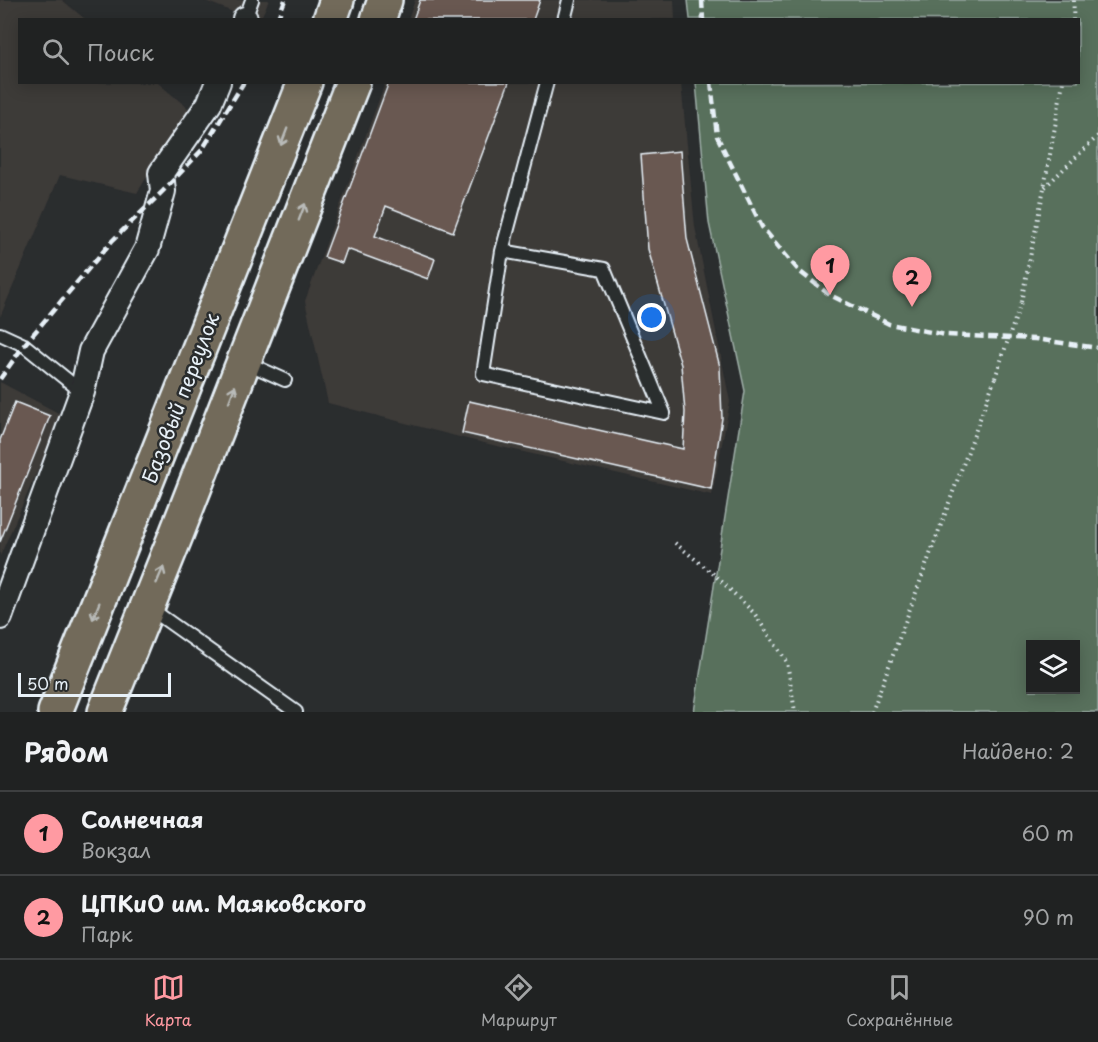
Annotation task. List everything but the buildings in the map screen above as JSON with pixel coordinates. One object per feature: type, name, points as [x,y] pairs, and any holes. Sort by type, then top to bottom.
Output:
[{"type":"main road","points":[[331,18],[337,0]]},
{"type":"main road","points":[[379,18],[385,0]]},
{"type":"main road","name":"Базовый переулок","points":[[55,712],[304,84]]},
{"type":"main road","points":[[110,700],[352,84]]},
{"type":"main road","points":[[73,668],[84,667],[97,670],[108,678],[110,700]]},
{"type":"street","points":[[0,617],[82,392],[91,351],[147,249],[163,191],[161,173],[209,104],[217,84]]},
{"type":"lane","points":[[245,18],[252,0]]},
{"type":"lane","points":[[564,18],[569,0]]},
{"type":"lane","points":[[502,251],[604,269],[664,413],[483,374],[502,251],[546,84]]},
{"type":"lane","points":[[0,334],[24,345],[82,392]]},
{"type":"lane","points":[[244,361],[285,380]]},
{"type":"lane","points":[[147,606],[296,712]]},
{"type":"path","points":[[1072,18],[1074,0]]},
{"type":"path","points":[[872,712],[1021,302],[1063,84]]},
{"type":"path","points":[[1044,188],[1098,136]]},
{"type":"path","points":[[675,543],[716,576],[754,613],[787,662],[795,712]]},
{"type":"shaded area","points":[[0,0],[62,0],[84,18],[18,18],[18,84],[159,84],[189,109],[137,193],[60,175],[0,317]]},
{"type":"shaded area","points":[[203,0],[269,0],[261,18],[244,18]]},
{"type":"shaded area","points":[[415,0],[674,0],[675,18],[409,18]]},
{"type":"shaded area","points":[[385,84],[681,84],[695,227],[730,402],[712,495],[467,439],[328,403],[305,301]]},
{"type":"shaded area","points":[[0,382],[62,415],[0,556]]},
{"type":"green space","points":[[688,0],[1098,0],[1098,712],[694,712],[745,391],[709,223],[696,84],[1080,84],[1080,18],[690,18]]},
{"type":"railway","points":[[278,18],[285,0]]},
{"type":"railway","points":[[702,0],[703,18]]},
{"type":"railway","points":[[0,379],[24,345],[112,241],[202,150],[243,84]]},
{"type":"railway","points":[[711,84],[717,136],[762,227],[799,271],[830,295],[889,324],[946,335],[1035,339],[1098,348]]},
{"type":"place","name":"Солнечная","points":[[830,295]]},
{"type":"place","name":"ЦПКиО им. Маяковского","points":[[912,307]]}]
